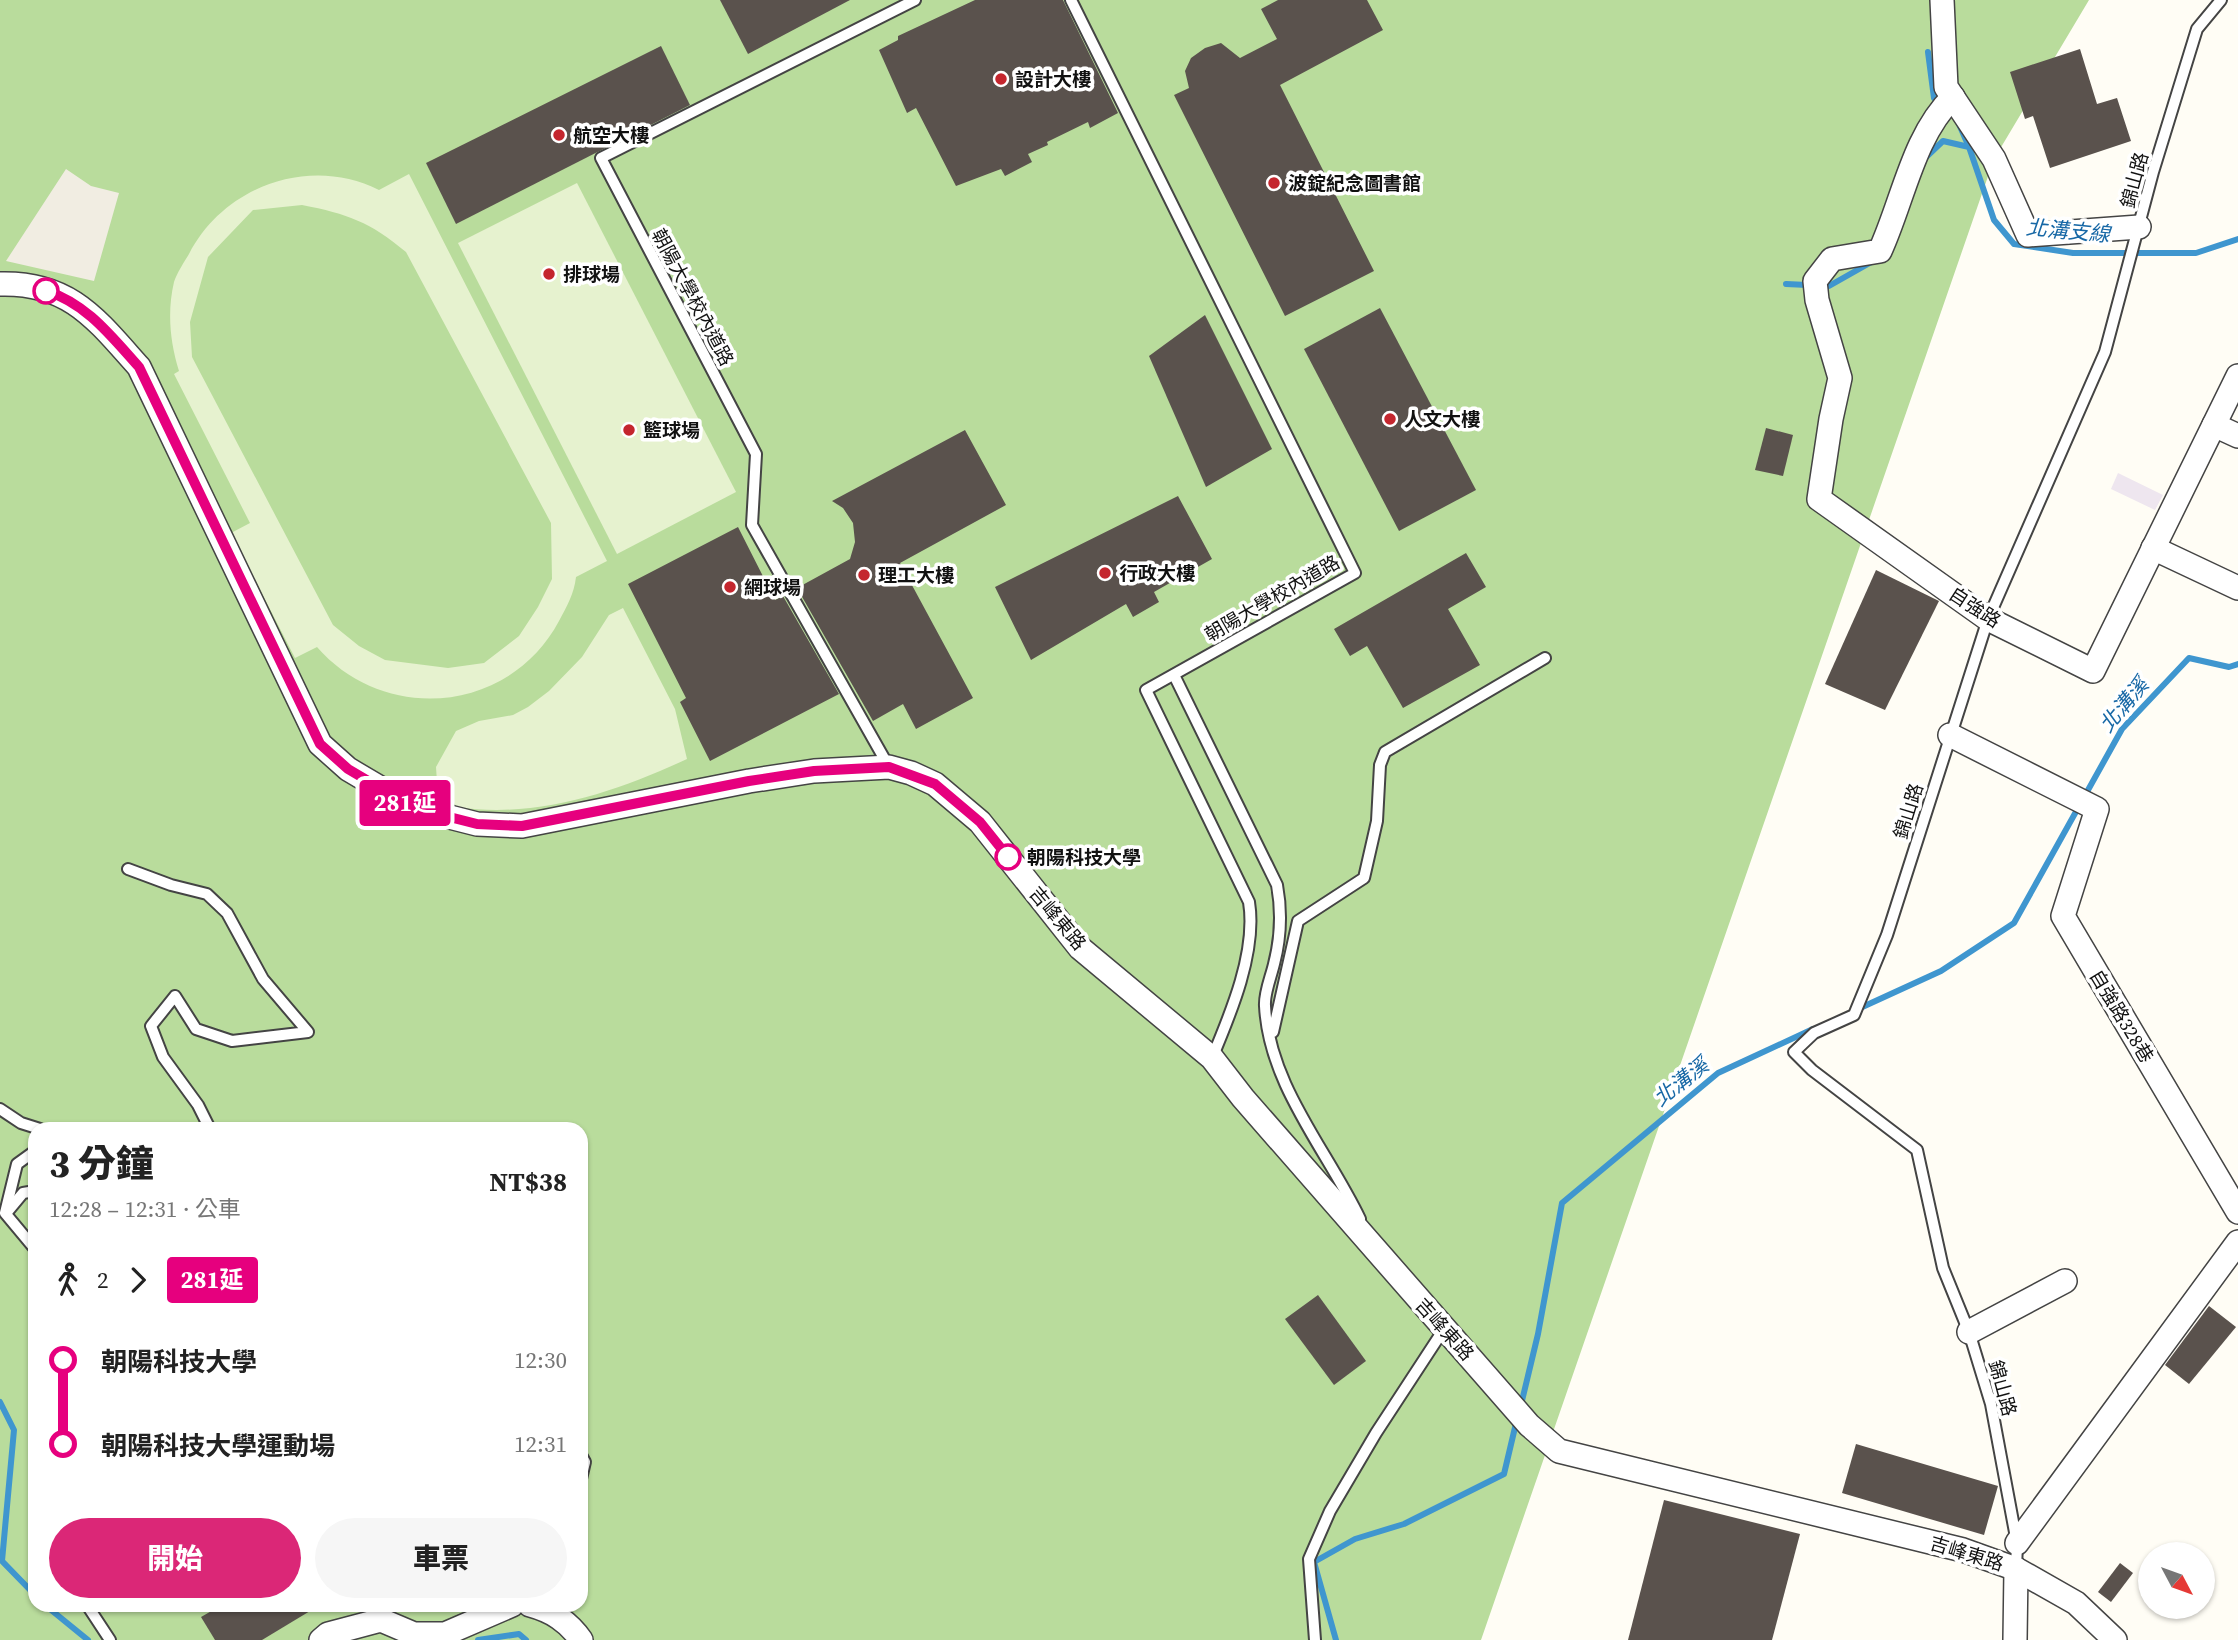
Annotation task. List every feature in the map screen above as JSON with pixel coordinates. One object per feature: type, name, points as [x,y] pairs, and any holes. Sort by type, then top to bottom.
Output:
[{"type":"street","points":[[1942,0],[1946,87],[1994,159],[2028,235],[2139,227]]},
{"type":"street","name":"自強路","points":[[1953,97],[1940,110],[1915,161],[1880,251],[1832,259],[1815,281],[1817,300],[1840,378],[1830,418],[1819,499],[1988,619],[2093,671],[2238,376]]},
{"type":"street","name":"吉峰東路","points":[[0,284],[22,284],[69,298],[103,327],[139,367],[320,744],[348,769],[414,808],[477,824],[522,826],[749,781],[814,771],[889,767],[935,784],[980,822],[1028,874],[1080,948],[1212,1058],[1243,1098],[1444,1329],[1529,1425],[1559,1451],[1963,1550],[2016,1569],[2076,1603],[2115,1640]]},
{"type":"street","points":[[2214,425],[2238,436]]},
{"type":"street","points":[[2153,548],[2238,588]]},
{"type":"street","name":"自強路328巷","points":[[1950,735],[2097,809],[2063,916],[2238,1212]]},
{"type":"street","points":[[2017,1543],[2238,1242]]},
{"type":"street","points":[[1969,1332],[2065,1281]]},
{"type":"street","name":"吉峰東路","points":[[2015,1640],[2016,1569]]},
{"type":"street","points":[[321,1640],[328,1634],[382,1620],[414,1634],[445,1634],[496,1612]]},
{"type":"street","points":[[551,1612],[572,1627],[581,1640]]},
{"type":"lane","name":"朝陽大學校內道路","points":[[889,767],[752,525],[756,454],[601,158],[915,0]]},
{"type":"lane","name":"朝陽大學校內道路","points":[[1071,0],[1355,573],[1146,690],[1249,902],[1252,920],[1234,1005],[1212,1058]]},
{"type":"lane","name":"錦山路","points":[[2016,1569],[2017,1543],[1992,1404],[1969,1332],[1943,1268],[1917,1150],[1812,1070],[1794,1052],[1814,1033],[1854,1015],[1887,935],[1988,619],[2105,352],[2197,29],[2221,0]]},
{"type":"lane","points":[[1278,1069],[1273,1029],[1298,921],[1364,878],[1377,821],[1380,765],[1385,752],[1545,658]]},
{"type":"lane","points":[[1174,675],[1277,885],[1282,912],[1264,1004],[1278,1069],[1339,1176],[1371,1244]]},
{"type":"lane","points":[[128,869],[171,885],[207,894],[227,913],[263,979],[308,1032],[232,1041],[197,1029],[175,996],[151,1026],[163,1057],[198,1105],[206,1122]]},
{"type":"lane","points":[[0,1109],[28,1125]]},
{"type":"lane","points":[[5,1213],[17,1164],[28,1156]]},
{"type":"lane","points":[[5,1213],[23,1193],[28,1192]]},
{"type":"lane","points":[[5,1213],[28,1241]]},
{"type":"lane","points":[[1315,1640],[1309,1559],[1330,1511],[1376,1433],[1444,1329]]},
{"type":"lane","points":[[92,1612],[110,1640]]},
{"type":"shaded area","points":[[66,169],[91,186],[119,193],[94,281],[6,261]]},
{"type":"shaded area","points":[[2118,473],[2163,495],[2155,510],[2111,489]]},
{"type":"green space","points":[[0,0],[2089,0],[1994,159],[1481,1640],[0,1640]]},
{"type":"green space","points":[[409,174],[607,561],[576,577],[572,594],[559,621],[537,652],[510,675],[479,690],[445,698],[411,697],[377,689],[345,672],[317,647],[295,658],[231,533],[250,523],[174,374],[179,371],[170,327],[174,282],[204,230],[224,210],[271,183],[298,177],[325,176],[352,180],[379,190]],"holes":[[[302,205],[369,226],[406,252],[551,523],[552,579],[519,636],[484,663],[448,668],[385,660],[359,646],[333,625],[192,357],[190,322],[208,257],[253,210]]]},
{"type":"green space","name":"籃球場","points":[[577,183],[736,492],[617,554],[458,243]]},
{"type":"green space","points":[[623,608],[675,709],[687,759],[632,782],[575,800],[517,809],[457,807],[437,782],[436,767],[456,731],[479,721],[513,715],[528,707],[549,691],[582,657],[609,615]]},
{"type":"building","points":[[720,0],[850,0],[748,54]]},
{"type":"building","name":"設計大樓","points":[[975,0],[1063,0],[1118,113],[1090,128],[1088,122],[1047,142],[1048,145],[1028,154],[1032,162],[1005,176],[1001,169],[956,186],[916,108],[907,113],[879,50],[898,40],[898,36]]},
{"type":"building","name":"波錠紀念圖書館","points":[[1278,0],[1367,0],[1383,30],[1280,85],[1374,271],[1285,316],[1174,95],[1189,88],[1185,71],[1191,58],[1205,48],[1221,43],[1240,58],[1277,39],[1261,9]]},
{"type":"building","name":"航空大樓","points":[[661,46],[690,105],[456,224],[426,163]]},
{"type":"building","points":[[2080,49],[2097,104],[2117,98],[2131,141],[2050,168],[2033,116],[2025,119],[2010,72]]},
{"type":"building","name":"人文大樓","points":[[1380,308],[1476,490],[1399,531],[1304,349]]},
{"type":"building","points":[[1205,315],[1272,449],[1206,487],[1149,356]]},
{"type":"building","points":[[1766,428],[1793,435],[1783,476],[1755,470]]},
{"type":"building","name":"理工大樓","points":[[965,430],[1006,505],[900,563],[973,698],[916,729],[903,704],[873,721],[797,588],[850,559],[855,542],[853,523],[843,508],[832,501]]},
{"type":"building","name":"行政大樓","points":[[1178,496],[1212,559],[1154,592],[1159,602],[1133,617],[1126,604],[1031,660],[995,587]]},
{"type":"building","points":[[738,527],[775,600],[783,596],[839,694],[710,761],[680,702],[686,698],[628,584]]},
{"type":"building","points":[[1466,553],[1486,587],[1448,609],[1480,665],[1403,708],[1367,646],[1350,656],[1334,629]]},
{"type":"building","points":[[1876,570],[1939,601],[1885,710],[1825,684]]},
{"type":"building","points":[[1318,1295],[1366,1361],[1334,1385],[1285,1319]]},
{"type":"building","points":[[2209,1306],[2236,1327],[2189,1384],[2165,1365]]},
{"type":"building","points":[[1856,1444],[1998,1486],[1984,1535],[1842,1493]]},
{"type":"building","points":[[1664,1500],[1800,1534],[1772,1640],[1628,1640]]},
{"type":"building","points":[[2120,1563],[2133,1573],[2111,1602],[2098,1592]]},
{"type":"building","points":[[210,1612],[308,1612],[262,1640],[215,1640],[201,1617]]},
{"type":"waterway","points":[[1928,52],[1934,98],[1939,104]]},
{"type":"waterway","points":[[1959,124],[1969,147]]},
{"type":"waterway","name":"北溝支線","points":[[1923,160],[1943,141],[1969,147],[1994,220],[2014,244],[2073,253],[2196,253],[2238,239]]},
{"type":"waterway","name":"北溝支線","points":[[1786,284],[1829,286],[1875,260]]},
{"type":"waterway","name":"北溝溪","points":[[1858,1009],[1941,971],[2014,923],[2122,729],[2189,658],[2229,667],[2238,664]]},
{"type":"waterway","name":"北溝溪","points":[[1521,1405],[1538,1334],[1562,1203],[1718,1073],[1813,1029]]},
{"type":"waterway","points":[[0,1402],[14,1430],[2,1561],[28,1588]]},
{"type":"waterway","name":"北溝溪","points":[[1336,1640],[1314,1562],[1355,1539],[1404,1524],[1504,1474],[1517,1419]]},
{"type":"waterway","points":[[54,1612],[88,1640]]},
{"type":"waterway","name":"北溝溪","points":[[478,1640],[519,1634],[526,1640]]},
{"type":"bus line","name":"281延","points":[[46,291],[69,298],[103,327],[139,367],[320,744],[348,769],[414,808],[477,824],[522,826],[749,781],[814,771],[889,767],[935,784],[980,822],[1008,857]]},
{"type":"place","name":"設計大樓","points":[[1001,79]]},
{"type":"place","name":"航空大樓","points":[[559,135]]},
{"type":"place","name":"波錠紀念圖書館","points":[[1274,183]]},
{"type":"place","name":"排球場","points":[[549,274]]},
{"type":"place","name":"人文大樓","points":[[1390,419]]},
{"type":"place","name":"籃球場","points":[[629,430]]},
{"type":"place","name":"行政大樓","points":[[1105,573]]},
{"type":"place","name":"理工大樓","points":[[864,575]]},
{"type":"place","name":"網球場","points":[[730,587]]},
{"type":"place","name":"朝陽科技大學","points":[[1008,857]]}]
